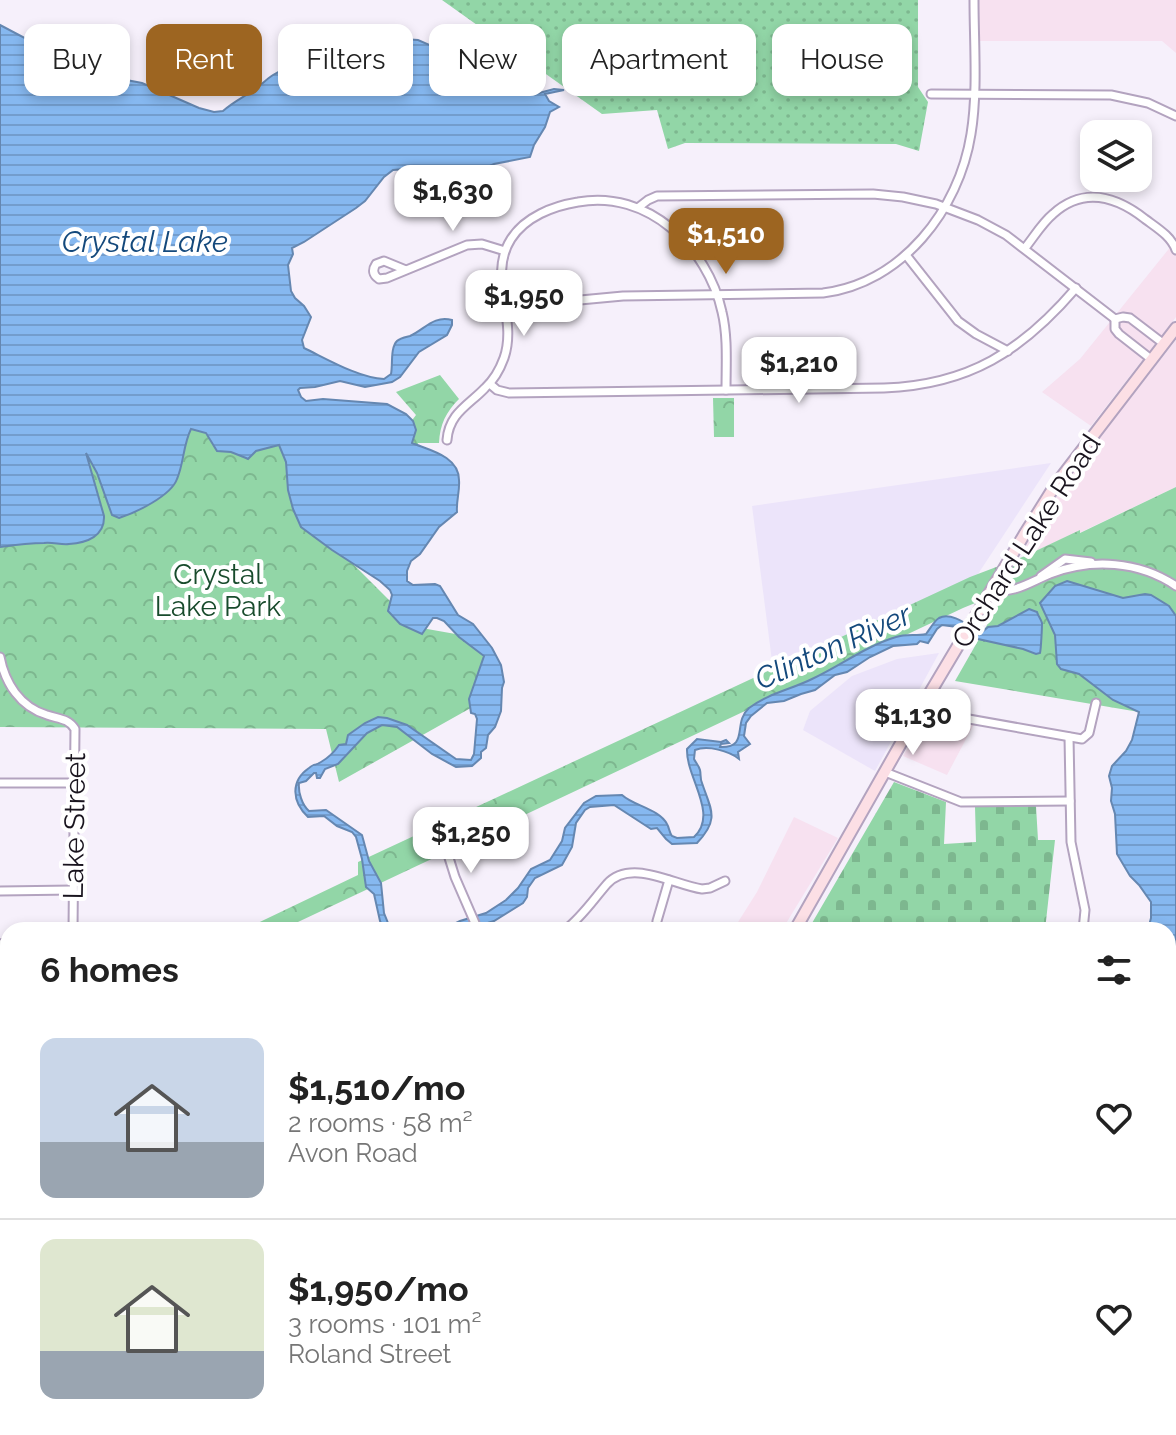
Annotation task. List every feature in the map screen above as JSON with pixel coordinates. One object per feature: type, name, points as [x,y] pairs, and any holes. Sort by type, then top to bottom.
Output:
[{"type":"main road","name":"Orchard Lake Road","points":[[800,922],[921,708],[1056,484],[1176,328]]},
{"type":"street","points":[[505,307],[601,297],[812,294],[844,290],[880,274],[906,255],[945,207],[966,156],[974,95],[974,0]]},
{"type":"street","points":[[931,94],[1111,95],[1148,103],[1176,116]]},
{"type":"street","points":[[639,207],[657,196],[850,194],[893,196],[945,207],[989,225],[1025,248],[1115,319],[1130,318],[1164,344]]},
{"type":"street","points":[[1025,248],[1056,211],[1091,197],[1112,199],[1128,206],[1174,241],[1176,250]]},
{"type":"street","points":[[447,440],[457,412],[490,384],[507,350],[508,329],[501,274],[505,251],[513,236],[541,213],[581,201],[605,200],[639,207],[668,226],[689,246],[704,266],[717,294],[725,329],[726,390]]},
{"type":"street","points":[[406,270],[467,245],[482,244],[505,251]]},
{"type":"street","points":[[906,255],[958,321],[1008,351]]},
{"type":"street","points":[[490,384],[497,390],[509,393],[906,387],[963,374],[1008,351],[1046,322],[1076,288]]},
{"type":"street","points":[[1115,319],[1115,329],[1119,334],[1151,359]]},
{"type":"street","points":[[991,591],[1011,591],[1066,569],[1105,564],[1144,569],[1176,586]]},
{"type":"street","name":"Lake Street","points":[[0,657],[7,680],[22,700],[40,713],[72,723],[75,731],[73,922]]},
{"type":"street","points":[[921,708],[1082,739],[1088,735],[1096,703]]},
{"type":"street","points":[[1069,737],[1071,850],[1085,910],[1084,922]]},
{"type":"street","points":[[885,772],[964,802],[1070,801]]},
{"type":"street","points":[[0,783],[75,783]]},
{"type":"street","points":[[445,845],[474,922]]},
{"type":"street","points":[[575,922],[617,876],[640,873],[702,889],[725,881]]},
{"type":"street","points":[[657,922],[669,880]]},
{"type":"street","points":[[0,891],[73,890]]},
{"type":"shaded area","points":[[978,0],[1176,0],[1176,53],[1162,41],[978,41]]},
{"type":"shaded area","points":[[1176,240],[1176,317],[1091,426],[1042,392],[1080,359]]},
{"type":"shaded area","points":[[1176,340],[1176,487],[1025,556],[1024,549],[1043,516],[1088,452]]},
{"type":"shaded area","points":[[1051,463],[978,574],[773,669],[752,506]]},
{"type":"shaded area","points":[[939,653],[875,771],[803,730],[810,711],[852,676],[897,659]]},
{"type":"shaded area","points":[[925,716],[974,724],[947,775],[903,756]]},
{"type":"shaded area","points":[[794,817],[838,838],[787,922],[738,922],[757,892]]},
{"type":"green space","points":[[442,0],[918,0],[918,87],[928,102],[919,151],[896,144],[685,143],[668,149],[657,110],[602,114],[577,96],[756,96],[756,24],[562,24],[562,86],[546,74],[546,24],[476,24]]},
{"type":"green space","name":"Crystal Lake Park","points":[[440,375],[459,399],[444,419],[439,443],[418,443],[416,502],[354,503],[354,565],[416,627],[478,638],[501,691],[339,782],[326,729],[0,727],[0,541],[78,445],[181,415],[395,443],[416,415],[396,392]]},
{"type":"green space","points":[[713,398],[734,398],[734,437],[714,437]]},
{"type":"green space","points":[[1176,487],[1176,778],[1139,712],[955,681],[1007,590],[298,922],[260,922],[358,875],[358,862],[970,577],[1080,530],[1080,533]]},
{"type":"green space","points":[[894,782],[946,802],[944,844],[976,842],[975,807],[1036,806],[1038,840],[1055,840],[1046,922],[813,922]]},
{"type":"water","name":"Crystal Lake","points":[[0,25],[24,38],[24,96],[130,96],[130,81],[146,85],[146,96],[172,96],[214,112],[223,111],[244,96],[262,96],[262,84],[278,73],[278,96],[413,96],[413,40],[429,45],[429,96],[546,96],[559,107],[550,112],[530,157],[494,164],[457,177],[444,177],[418,168],[393,170],[356,208],[292,248],[288,265],[291,291],[311,317],[302,340],[304,348],[364,375],[384,379],[391,374],[397,341],[440,319],[452,320],[447,335],[419,352],[400,377],[392,382],[365,387],[340,381],[298,390],[306,401],[323,399],[387,404],[413,421],[416,430],[412,443],[442,455],[454,465],[459,480],[457,512],[439,527],[420,554],[411,561],[407,581],[413,585],[440,586],[458,615],[473,624],[492,648],[501,665],[504,682],[501,711],[495,727],[488,735],[481,758],[472,766],[456,767],[432,754],[397,727],[382,725],[367,733],[338,764],[325,769],[320,778],[314,773],[299,783],[301,798],[309,811],[326,810],[362,835],[369,861],[381,883],[388,922],[380,922],[374,894],[366,887],[356,837],[324,816],[308,817],[296,798],[296,785],[309,768],[326,758],[339,745],[346,744],[348,735],[378,717],[407,725],[456,759],[471,760],[477,719],[471,713],[469,699],[484,656],[437,618],[433,618],[422,634],[400,624],[388,611],[392,595],[390,590],[301,527],[293,509],[286,462],[279,445],[256,451],[248,459],[231,452],[217,451],[206,433],[191,429],[179,473],[168,492],[119,518],[112,515],[97,473],[86,453],[104,516],[101,529],[94,537],[76,543],[0,547]]},
{"type":"water","points":[[1067,581],[1123,598],[1151,595],[1169,606],[1176,616],[1176,922],[1150,922],[1151,902],[1117,854],[1109,776],[1112,766],[1132,740],[1139,712],[1113,700],[1079,674],[1061,669],[1057,664],[1055,635],[1040,603],[1055,586]]},
{"type":"water","points":[[1029,609],[1037,612],[1042,623],[1040,653],[978,639],[957,627],[942,625],[928,643],[920,641],[917,644],[893,646],[847,672],[835,675],[815,690],[784,701],[767,703],[746,723],[744,736],[750,744],[738,752],[739,759],[718,750],[695,750],[694,759],[712,814],[709,827],[697,843],[672,844],[657,828],[651,829],[614,805],[590,807],[576,823],[572,847],[562,865],[535,878],[523,903],[491,922],[458,922],[486,913],[506,900],[531,869],[550,860],[562,841],[565,828],[584,803],[596,796],[622,795],[663,819],[672,836],[694,837],[701,828],[703,807],[687,749],[697,739],[726,740],[729,743],[720,747],[735,743],[744,714],[764,699],[812,679],[885,641],[900,636],[926,634],[944,616],[955,618],[981,633],[988,627],[998,626]]},
{"type":"water label","name":"Clinton River","points":[[833,647]]}]
